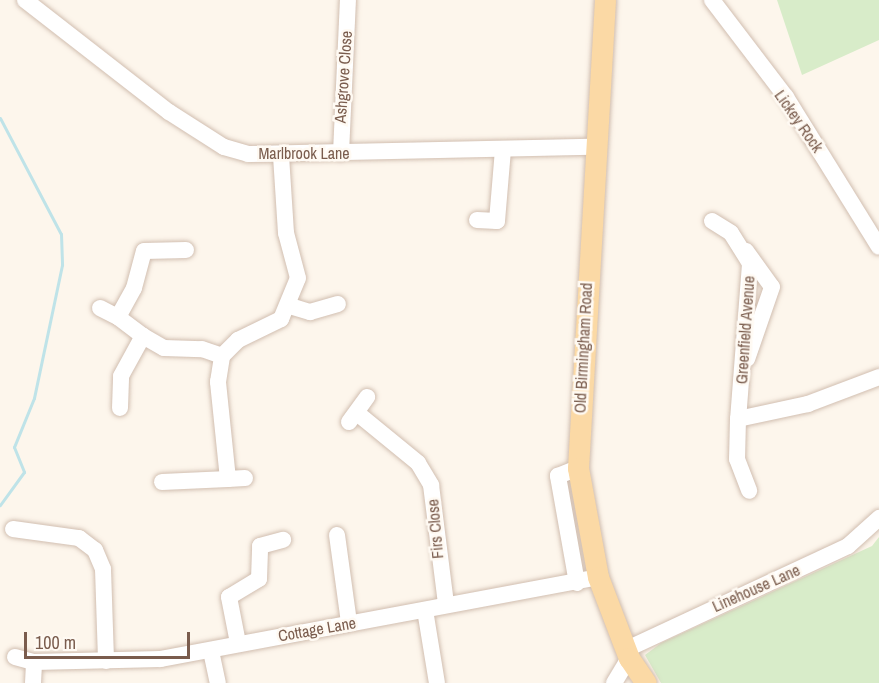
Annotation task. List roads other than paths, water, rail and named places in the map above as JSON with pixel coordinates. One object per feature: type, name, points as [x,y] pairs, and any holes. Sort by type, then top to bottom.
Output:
[{"type":"main road","name":"Old Birmingham Road","points":[[605,0],[578,468],[598,577],[628,653],[646,683]]},
{"type":"street","name":"Marlbrook Lane","points":[[26,0],[169,112],[224,147],[281,155],[596,147]]},
{"type":"street","name":"Ashgrove Close","points":[[341,153],[348,0]]},
{"type":"street","name":"Lickey Rock","points":[[712,0],[786,97],[879,247]]},
{"type":"street","points":[[477,220],[497,221],[503,150]]},
{"type":"street","points":[[228,479],[218,382],[222,356],[238,340],[281,319],[290,306],[298,278],[286,233],[281,155]]},
{"type":"street","name":"Greenfield Avenue","points":[[712,221],[746,251],[750,264],[741,371],[737,459],[748,491]]},
{"type":"street","points":[[118,317],[134,288],[136,250],[186,250]]},
{"type":"street","points":[[741,371],[766,314],[772,288],[746,251]]},
{"type":"street","points":[[290,306],[310,312],[338,304]]},
{"type":"street","points":[[100,308],[118,317],[142,336],[164,348],[202,349],[222,356]]},
{"type":"street","points":[[120,408],[121,376],[142,336]]},
{"type":"street","points":[[738,419],[808,404],[879,377]]},
{"type":"street","name":"Firs Close","points":[[367,397],[353,418],[418,463],[431,485],[446,604]]},
{"type":"street","points":[[577,583],[558,476],[578,468]]},
{"type":"street","points":[[171,486],[245,478]]},
{"type":"street","name":"Linehouse Lane","points":[[628,653],[848,546],[879,518]]},
{"type":"street","points":[[13,529],[80,538],[95,550],[103,569],[106,661]]},
{"type":"street","points":[[337,535],[349,623]]},
{"type":"street","points":[[238,643],[229,597],[259,579],[260,546],[283,540]]},
{"type":"street","name":"Cottage Lane","points":[[15,657],[34,662],[106,661],[211,651],[238,643],[425,610],[446,604],[577,583],[598,577]]},
{"type":"street","points":[[425,610],[437,683]]},
{"type":"street","points":[[211,651],[219,683]]},
{"type":"street","points":[[614,683],[628,653]]},
{"type":"street","points":[[33,683],[34,662]]},
{"type":"waterway","points":[[0,118],[61,234],[62,265],[34,398],[14,447],[24,472],[0,505]]}]
